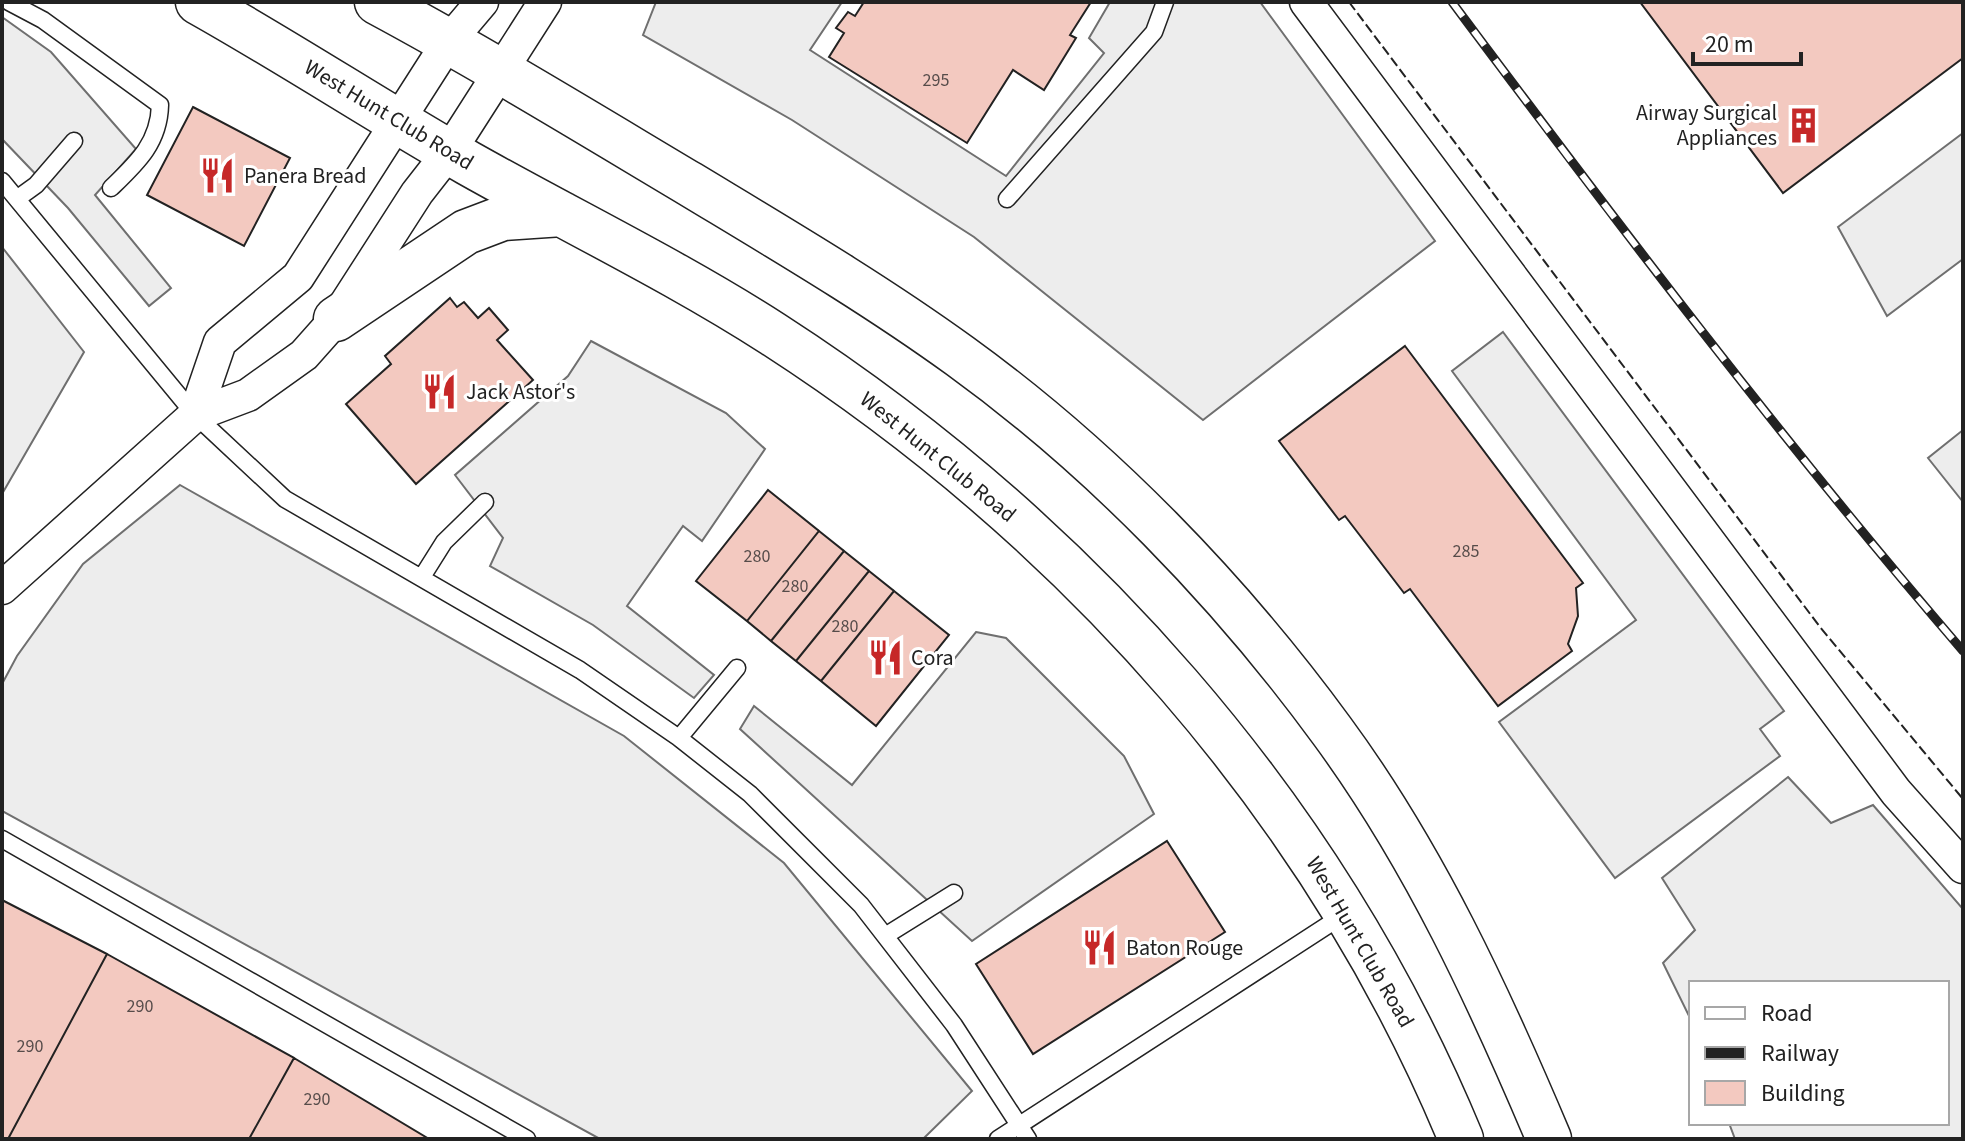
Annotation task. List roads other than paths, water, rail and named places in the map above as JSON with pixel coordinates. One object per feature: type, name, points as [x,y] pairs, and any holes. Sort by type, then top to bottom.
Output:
[{"type":"main road","name":"West Hunt Club Road","points":[[198,2],[449,152],[783,341],[929,446],[1037,538],[1155,655],[1251,774],[1348,912],[1407,1018],[1461,1139]]},
{"type":"main road","points":[[377,2],[502,71],[912,323],[1059,435],[1147,519],[1228,603],[1332,732],[1366,783],[1463,947],[1494,1007],[1549,1139]]},
{"type":"main road","points":[[336,319],[466,232],[503,218],[562,214]]},
{"type":"street","points":[[195,415],[220,342],[298,277],[449,41],[482,2]]},
{"type":"street","points":[[2,588],[195,415],[248,395],[304,355],[336,319],[417,193],[449,152],[545,2]]},
{"type":"street","points":[[1306,2],[1896,792],[1963,867]]},
{"type":"lane","points":[[9,2],[43,20],[160,105],[160,121],[148,152],[111,188]]},
{"type":"lane","points":[[1007,199],[1154,32],[1165,2]]},
{"type":"lane","points":[[18,198],[36,185],[74,141]]},
{"type":"lane","points":[[2,181],[195,415],[285,499],[580,670],[679,738],[750,794],[861,905],[954,1025],[1028,1139]]},
{"type":"lane","points":[[422,577],[444,542],[485,502]]},
{"type":"lane","points":[[679,738],[737,668]]},
{"type":"lane","points":[[2,839],[527,1139]]},
{"type":"lane","points":[[885,936],[954,893]]},
{"type":"lane","points":[[998,1139],[1348,912]]},
{"type":"railway","points":[[1452,2],[1702,331],[1830,492],[1963,651]]},
{"type":"place","name":"Airway Surgical Appliances","points":[[1803,126]]},
{"type":"place","name":"Panera Bread","points":[[218,176]]},
{"type":"place","name":"Jack Astor's","points":[[440,392]]},
{"type":"place","name":"Cora","points":[[885,658]]},
{"type":"place","name":"Baton Rouge","points":[[1100,948]]}]
